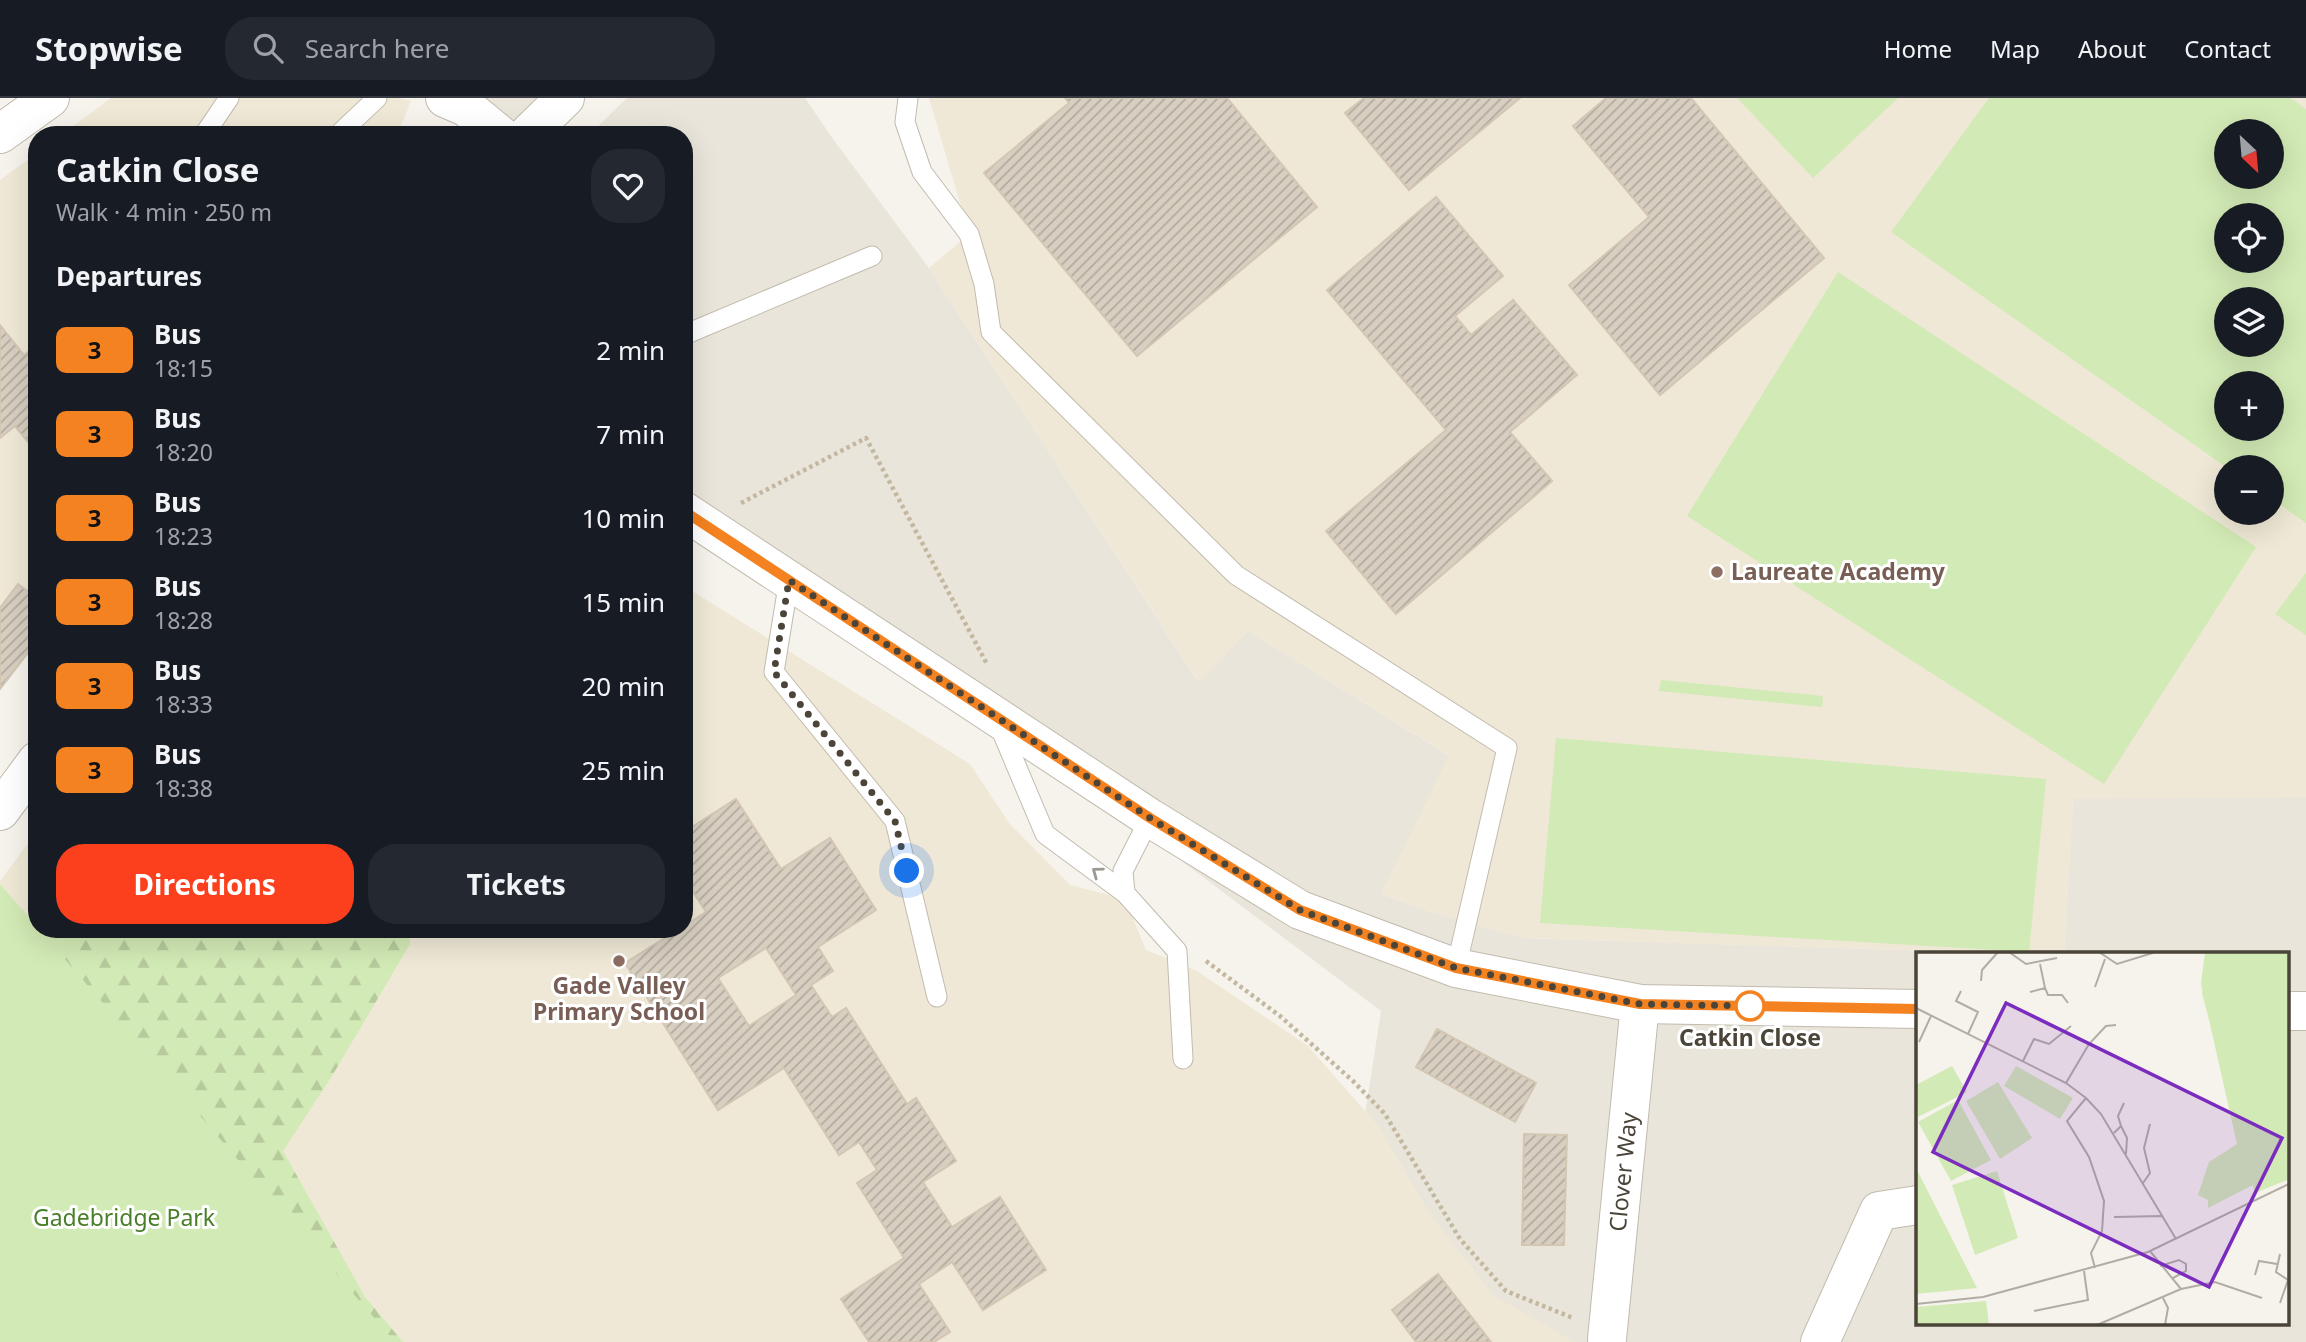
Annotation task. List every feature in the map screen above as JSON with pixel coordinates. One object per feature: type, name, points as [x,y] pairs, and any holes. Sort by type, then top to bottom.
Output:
[{"type":"street","points":[[0,134],[50,98]]},
{"type":"street","points":[[446,98],[466,107],[489,126]]},
{"type":"street","points":[[536,126],[565,98]]},
{"type":"street","points":[[693,517],[1150,818],[1300,910],[1456,968],[1640,1004],[1916,1009]]},
{"type":"street","points":[[0,811],[28,773]]},
{"type":"street","name":"Clover Way","points":[[1607,1340],[1640,1004]]},
{"type":"street","points":[[2288,1011],[2306,1011]]},
{"type":"street","points":[[1820,1342],[1879,1211],[1916,1205]]},
{"type":"lane","points":[[210,126],[229,98]]},
{"type":"lane","points":[[347,126],[377,98]]},
{"type":"lane","points":[[908,98],[905,122],[922,172],[969,234],[984,285],[991,332],[1236,575],[1507,748],[1456,968]]},
{"type":"lane","points":[[693,331],[873,256]]},
{"type":"lane","points":[[789,580],[774,672],[895,821],[937,997]]},
{"type":"lane","points":[[993,714],[1045,834],[1125,893],[1177,951],[1182,1059]]},
{"type":"lane","points":[[1125,893],[1123,871],[1150,818]]},
{"type":"path","points":[[693,517],[866,438],[993,675],[993,714]]},
{"type":"path","points":[[1204,959],[1280,1016],[1353,1081],[1385,1114],[1460,1239],[1506,1291],[1574,1318],[1607,1340]]},
{"type":"shaded area","points":[[111,98],[399,98],[411,101],[401,126],[73,126]]},
{"type":"shaded area","points":[[445,98],[565,98],[535,126],[506,126]]},
{"type":"shaded area","points":[[627,98],[805,98],[929,268],[1198,681],[1248,631],[1450,756],[1381,894],[1431,912],[1523,938],[1966,952],[1916,952],[1916,1324],[2288,1324],[2288,952],[2064,952],[2073,798],[2306,797],[2306,1342],[1330,1342],[1381,1011],[693,493],[693,126],[598,126]]},
{"type":"shaded area","name":"Laureate Academy","points":[[929,98],[2306,98],[2306,797],[2073,799],[2064,952],[1966,952],[1522,938],[1431,912],[1381,894],[1449,755],[1248,631],[1199,682],[929,268],[969,234]]},
{"type":"shaded area","points":[[28,160],[28,650],[0,686],[0,180]]},
{"type":"shaded area","name":"Gade Valley Primary School","points":[[693,592],[970,764],[1009,823],[1070,885],[1125,899],[1146,950],[1197,971],[1308,1046],[1379,1127],[1432,1217],[1494,1296],[1575,1342],[395,1342],[47,938],[693,938]]},
{"type":"shaded area","points":[[28,843],[28,916],[0,881]]},
{"type":"green space","points":[[1737,98],[1898,98],[1813,178]]},
{"type":"green space","points":[[1989,98],[2290,98],[2306,109],[2306,523],[2284,507],[2284,455],[2214,455],[2214,459],[1891,232]]},
{"type":"green space","points":[[1838,272],[2214,519],[2214,525],[2223,525],[2256,547],[2104,784],[1687,516]]},
{"type":"green space","points":[[2306,573],[2306,635],[2275,614]]},
{"type":"green space","points":[[1661,680],[1823,696],[1822,707],[1659,691]]},
{"type":"green space","points":[[1556,738],[2046,779],[2029,952],[1540,923]]},
{"type":"green space","name":"Gadebridge Park","points":[[0,884],[28,916],[28,938],[47,938],[395,1342],[0,1342]]},
{"type":"green space","points":[[28,934],[28,938],[409,938],[410,944],[332,1076],[283,1151],[365,1297],[403,1342],[221,1342],[16,955]]},
{"type":"building","points":[[1065,98],[1227,98],[1317,207],[1137,356],[984,173],[1069,103]]},
{"type":"building","points":[[1364,98],[1520,98],[1409,190],[1345,113]]},
{"type":"building","points":[[1606,98],[1691,98],[1824,258],[1660,395],[1569,285],[1649,217],[1573,126]]},
{"type":"building","points":[[1436,197],[1503,276],[1455,316],[1471,335],[1513,300],[1577,375],[1510,432],[1552,481],[1396,614],[1326,531],[1446,430],[1327,290]]},
{"type":"building","points":[[0,325],[24,355],[28,352],[28,442],[15,426],[0,438]]},
{"type":"building","points":[[18,584],[28,591],[28,653],[0,689],[0,608]]},
{"type":"building","points":[[736,799],[781,869],[830,838],[876,910],[818,947],[833,971],[811,985],[832,1017],[846,1008],[907,1104],[916,1098],[956,1161],[923,1182],[952,1227],[1000,1197],[1046,1270],[983,1310],[952,1262],[919,1284],[950,1332],[934,1342],[869,1342],[841,1299],[904,1258],[857,1183],[877,1170],[859,1142],[839,1155],[784,1068],[718,1110],[625,963],[665,938],[693,938],[693,920],[706,912],[693,892],[693,826]],"holes":[[[766,948],[796,995],[749,1026],[718,978]]]},
{"type":"building","points":[[1437,1029],[1536,1083],[1515,1122],[1416,1067]]},
{"type":"building","points":[[1524,1134],[1567,1135],[1564,1245],[1522,1245]]},
{"type":"building","points":[[1438,1274],[1491,1342],[1416,1342],[1392,1310]]},
{"type":"bus line","name":"3","points":[[693,517],[1150,818],[1300,910],[1456,968],[1640,1004],[1916,1009]]},
{"type":"place","name":"Laureate Academy","points":[[1717,572]]},
{"type":"place","name":"Gade Valley Primary School","points":[[619,961]]},
{"type":"place","name":"Catkin Close","points":[[1750,1006]]},
{"type":"route","points":[[907,871],[895,821],[774,672],[789,580],[1150,818],[1300,910],[1456,968],[1640,1004],[1750,1006]]}]
